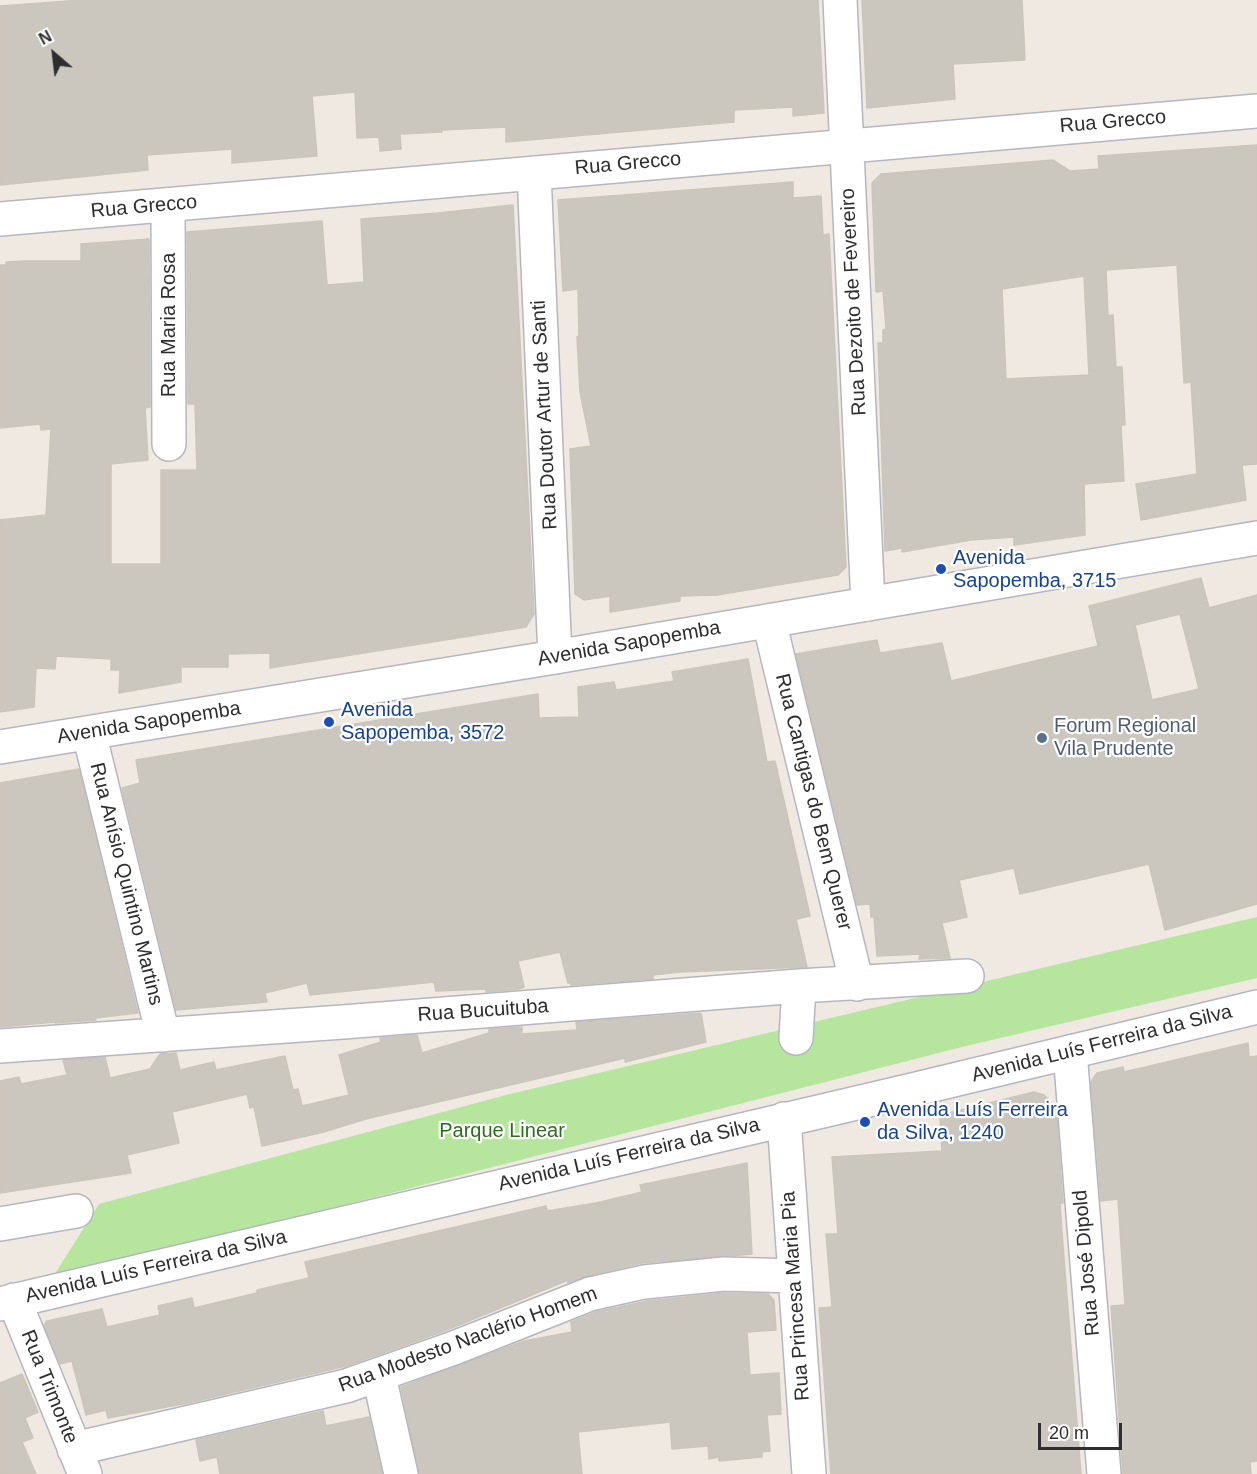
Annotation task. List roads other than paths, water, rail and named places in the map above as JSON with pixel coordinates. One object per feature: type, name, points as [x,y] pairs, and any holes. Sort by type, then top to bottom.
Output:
[{"type":"street","name":"Rua Dezoito de Fevereiro","points":[[840,0],[868,604]]},
{"type":"street","name":"Rua Grecco","points":[[0,219],[1257,111]]},
{"type":"street","name":"Rua Doutor Artur de Santi","points":[[534,173],[555,657]]},
{"type":"street","name":"Rua Maria Rosa","points":[[168,205],[169,444]]},
{"type":"street","name":"Avenida Sapopemba","points":[[0,747],[555,657],[1257,538]]},
{"type":"street","name":"Rua Cantigas do Bem Querer","points":[[769,621],[858,984]]},
{"type":"street","name":"Rua Anísio Quintino Martins","points":[[89,733],[163,1035]]},
{"type":"street","name":"Rua Bucuituba","points":[[0,1046],[799,986],[967,976]]},
{"type":"street","points":[[796,1038],[799,986]]},
{"type":"street","name":"Avenida Luís Ferreira da Silva","points":[[7,1302],[1257,1007]]},
{"type":"street","name":"Rua José Dipold","points":[[1070,1052],[1104,1474]]},
{"type":"street","name":"Rua Princesa Maria Pia","points":[[784,1119],[809,1474]]},
{"type":"street","points":[[0,1224],[76,1210]]},
{"type":"street","name":"Rua Modesto Naclério Homem","points":[[80,1462],[379,1376],[590,1294],[644,1282],[724,1274],[795,1276]]},
{"type":"street","name":"Rua Trimonte","points":[[7,1302],[80,1462]]},
{"type":"street","points":[[379,1376],[401,1474]]},
{"type":"place","name":"Avenida Sapopemba, 3715","points":[[941,569]]},
{"type":"place","name":"Avenida Sapopemba, 3572","points":[[329,722]]},
{"type":"place","name":"Forum Regional Vila Prudente","points":[[1042,738]]},
{"type":"place","name":"Avenida Luís Ferreira da Silva, 1240","points":[[865,1122]]},
{"type":"park label","name":"Parque Linear","points":[[502,1131]]}]
